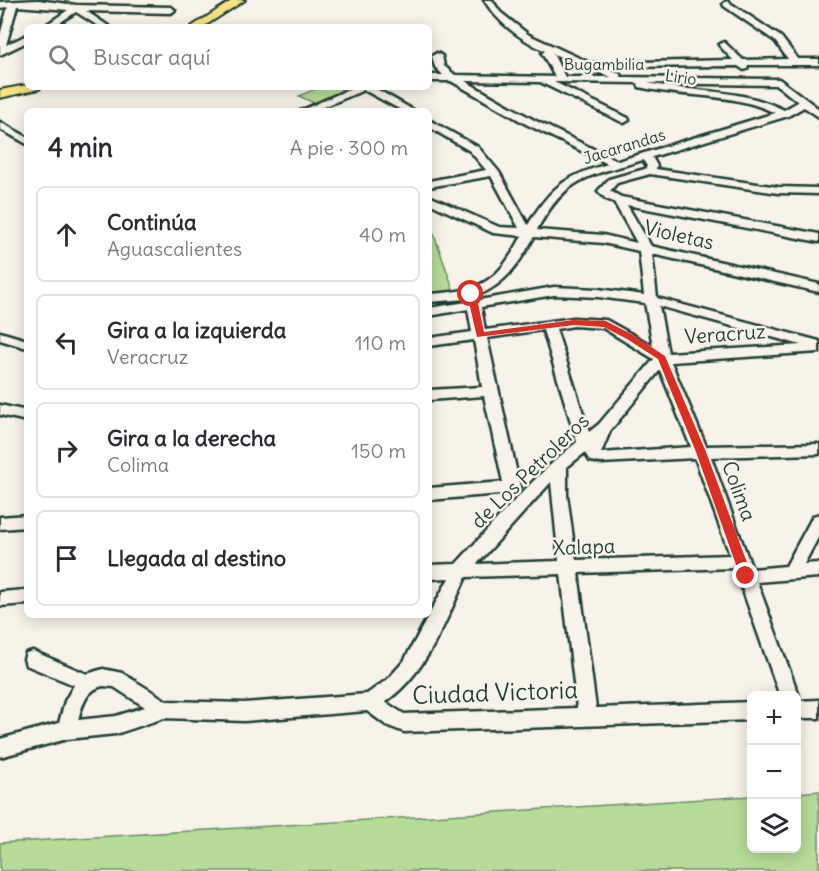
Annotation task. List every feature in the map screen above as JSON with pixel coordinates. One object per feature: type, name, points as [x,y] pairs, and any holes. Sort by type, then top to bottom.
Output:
[{"type":"main road","points":[[201,24],[240,0]]},
{"type":"main road","points":[[0,94],[24,89]]},
{"type":"street","points":[[0,51],[6,5],[48,0]]},
{"type":"street","points":[[133,10],[141,0]]},
{"type":"street","name":"Lirio","points":[[488,0],[493,11],[502,19],[552,51],[623,79],[673,92],[751,99],[768,104],[784,114]]},
{"type":"street","points":[[28,3],[76,8],[171,10]]},
{"type":"street","points":[[727,3],[778,39],[795,62]]},
{"type":"street","points":[[52,24],[76,8]]},
{"type":"street","points":[[76,8],[101,24]]},
{"type":"street","points":[[0,51],[24,39]]},
{"type":"street","points":[[724,45],[754,80]]},
{"type":"street","points":[[552,51],[547,53],[561,79]]},
{"type":"street","points":[[437,56],[440,67],[452,78],[530,122],[619,165]]},
{"type":"street","points":[[585,64],[819,62]]},
{"type":"street","name":"Bugambilia","points":[[432,78],[754,80],[779,82],[805,102]]},
{"type":"street","points":[[539,79],[624,120]]},
{"type":"street","points":[[312,108],[357,90]]},
{"type":"street","points":[[370,90],[405,108]]},
{"type":"street","points":[[805,102],[819,114]]},
{"type":"street","name":"Jacarandas","points":[[432,298],[473,299],[511,266],[521,252],[527,233],[552,196],[567,183],[585,174],[784,114],[805,102]]},
{"type":"street","points":[[391,108],[399,104]]},
{"type":"street","points":[[0,125],[24,139]]},
{"type":"street","points":[[432,125],[474,149],[494,172],[527,233]]},
{"type":"street","points":[[432,133],[440,129]]},
{"type":"street","points":[[646,157],[652,166],[650,171]]},
{"type":"street","points":[[819,191],[778,190],[650,171],[613,182],[606,188],[606,194],[618,200],[819,238]]},
{"type":"street","points":[[432,183],[494,172]]},
{"type":"street","name":"Violetas","points":[[432,200],[497,230],[603,239],[819,288]]},
{"type":"street","points":[[618,200],[645,247]]},
{"type":"street","name":"Colima","points":[[645,247],[651,300],[662,358],[701,452],[788,691]]},
{"type":"street","points":[[432,311],[473,299],[554,291],[598,293],[651,300],[819,346]]},
{"type":"street","points":[[432,494],[512,487],[490,391],[473,299]]},
{"type":"street","name":"Veracruz","points":[[432,341],[574,322],[606,324],[662,358],[819,346]]},
{"type":"street","points":[[548,326],[585,443]]},
{"type":"street","points":[[432,334],[450,338]]},
{"type":"street","points":[[0,336],[24,343]]},
{"type":"street","name":"de Los Petroleros","points":[[370,702],[395,685],[411,667],[438,619],[461,570],[520,504],[560,465],[604,428],[662,358]]},
{"type":"street","points":[[432,395],[490,391]]},
{"type":"street","points":[[0,410],[24,417]]},
{"type":"street","points":[[0,422],[24,418]]},
{"type":"street","points":[[604,428],[593,453],[595,457],[819,449]]},
{"type":"street","points":[[560,465],[559,495],[588,716]]},
{"type":"street","points":[[792,571],[819,520]]},
{"type":"street","points":[[0,523],[24,521]]},
{"type":"street","name":"Xalapa","points":[[432,572],[744,568],[819,570]]},
{"type":"street","points":[[0,599],[24,597]]},
{"type":"street","points":[[33,659],[89,683]]},
{"type":"street","points":[[67,730],[71,705],[78,692],[89,683],[100,679],[116,679],[164,709]]},
{"type":"street","points":[[0,748],[67,730],[116,725],[164,709],[244,712],[370,702]]},
{"type":"street","name":"Ciudad Victoria","points":[[370,702],[404,723],[747,711]]},
{"type":"street","points":[[801,710],[819,709]]},
{"type":"green space","points":[[313,90],[346,92],[316,104],[299,96]]},
{"type":"green space","points":[[432,229],[455,294],[432,296]]},
{"type":"green space","points":[[819,791],[819,871],[0,871],[0,843],[747,796],[747,853],[801,853],[801,793]]},
{"type":"route","points":[[471,294],[480,335],[574,322],[606,324],[662,358],[701,452],[746,576]]}]
